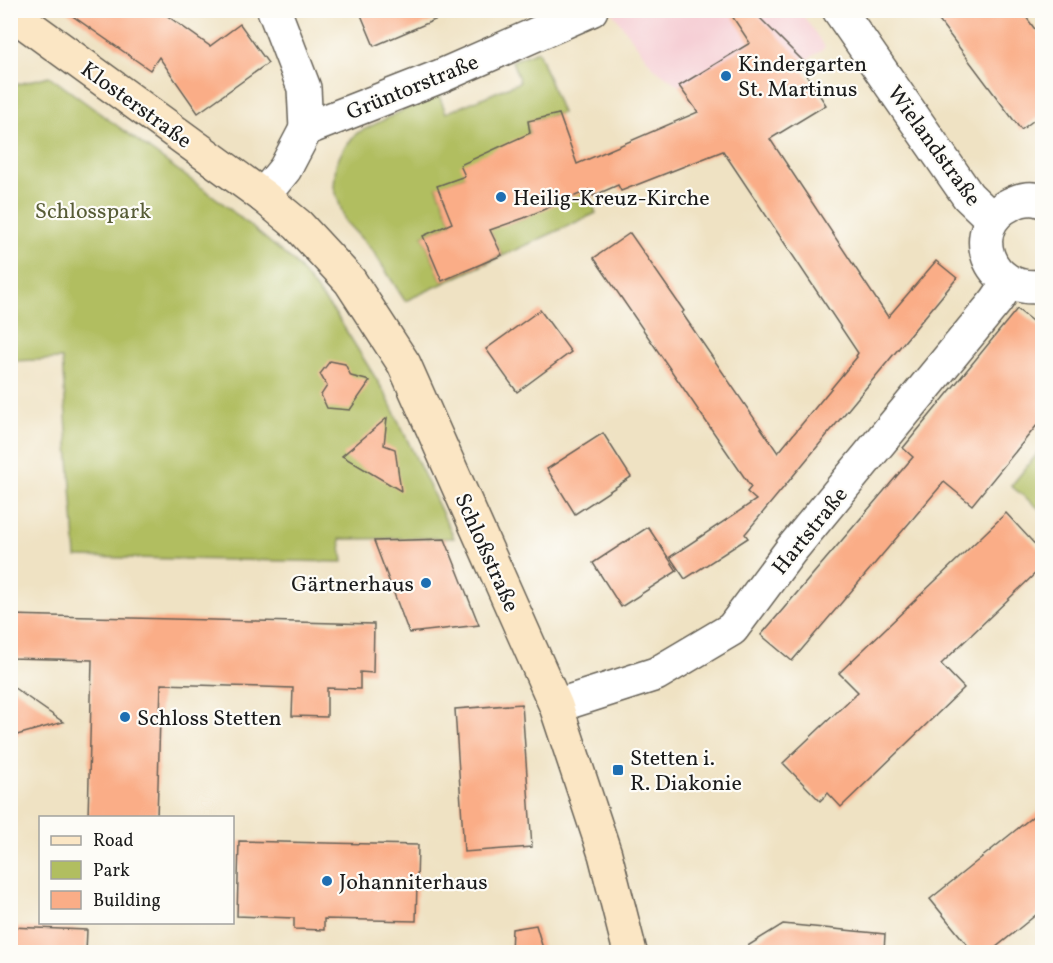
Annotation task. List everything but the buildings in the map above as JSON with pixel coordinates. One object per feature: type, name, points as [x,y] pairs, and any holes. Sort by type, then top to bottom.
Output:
[{"type":"main road","name":"Klosterstraße","points":[[10,12],[147,109],[263,196]]},
{"type":"main road","name":"Schloßstraße","points":[[263,196],[298,225],[344,274],[404,364],[556,706],[605,854],[630,952]]},
{"type":"street","points":[[263,196],[285,169],[306,129],[304,88],[274,10]]},
{"type":"street","name":"Grüntorstraße","points":[[306,129],[441,76],[591,10]]},
{"type":"street","name":"Wielandstraße","points":[[839,10],[968,196],[992,219]]},
{"type":"street","points":[[1042,201],[1020,200],[1004,207],[992,219],[987,233],[989,261],[997,273],[1009,282],[1020,286],[1042,286]]},
{"type":"street","name":"Hartstraße","points":[[556,706],[656,674],[732,628],[791,550],[996,301],[1009,282]]},
{"type":"shaded area","name":"Kindergarten St. Martinus","points":[[616,10],[800,11],[825,47],[775,84],[716,138],[679,86],[653,67],[612,12]]},
{"type":"green space","points":[[538,51],[562,113],[528,121],[529,134],[465,176],[437,187],[452,223],[423,236],[442,281],[502,255],[489,229],[503,222],[506,224],[523,218],[587,189],[596,213],[405,301],[373,251],[345,221],[334,187],[336,164],[344,148],[357,133],[438,93],[446,113],[520,82],[512,61]]},
{"type":"green space","name":"Schlosspark","points":[[49,76],[220,201],[295,263],[337,316],[385,393],[454,538],[340,539],[343,562],[76,557],[62,359],[11,361],[11,86]]},
{"type":"green space","points":[[1042,448],[1042,511],[1011,486]]},
{"type":"place","name":"Kindergarten St. Martinus","points":[[726,76]]},
{"type":"place","name":"Heilig-Kreuz-Kirche","points":[[501,197]]},
{"type":"place","name":"Gärtnerhaus","points":[[426,583]]},
{"type":"place","name":"Schloss Stetten","points":[[125,717]]},
{"type":"place","name":"Stetten i. R. Diakonie","points":[[618,770]]},
{"type":"place","name":"Johanniterhaus","points":[[327,881]]}]
